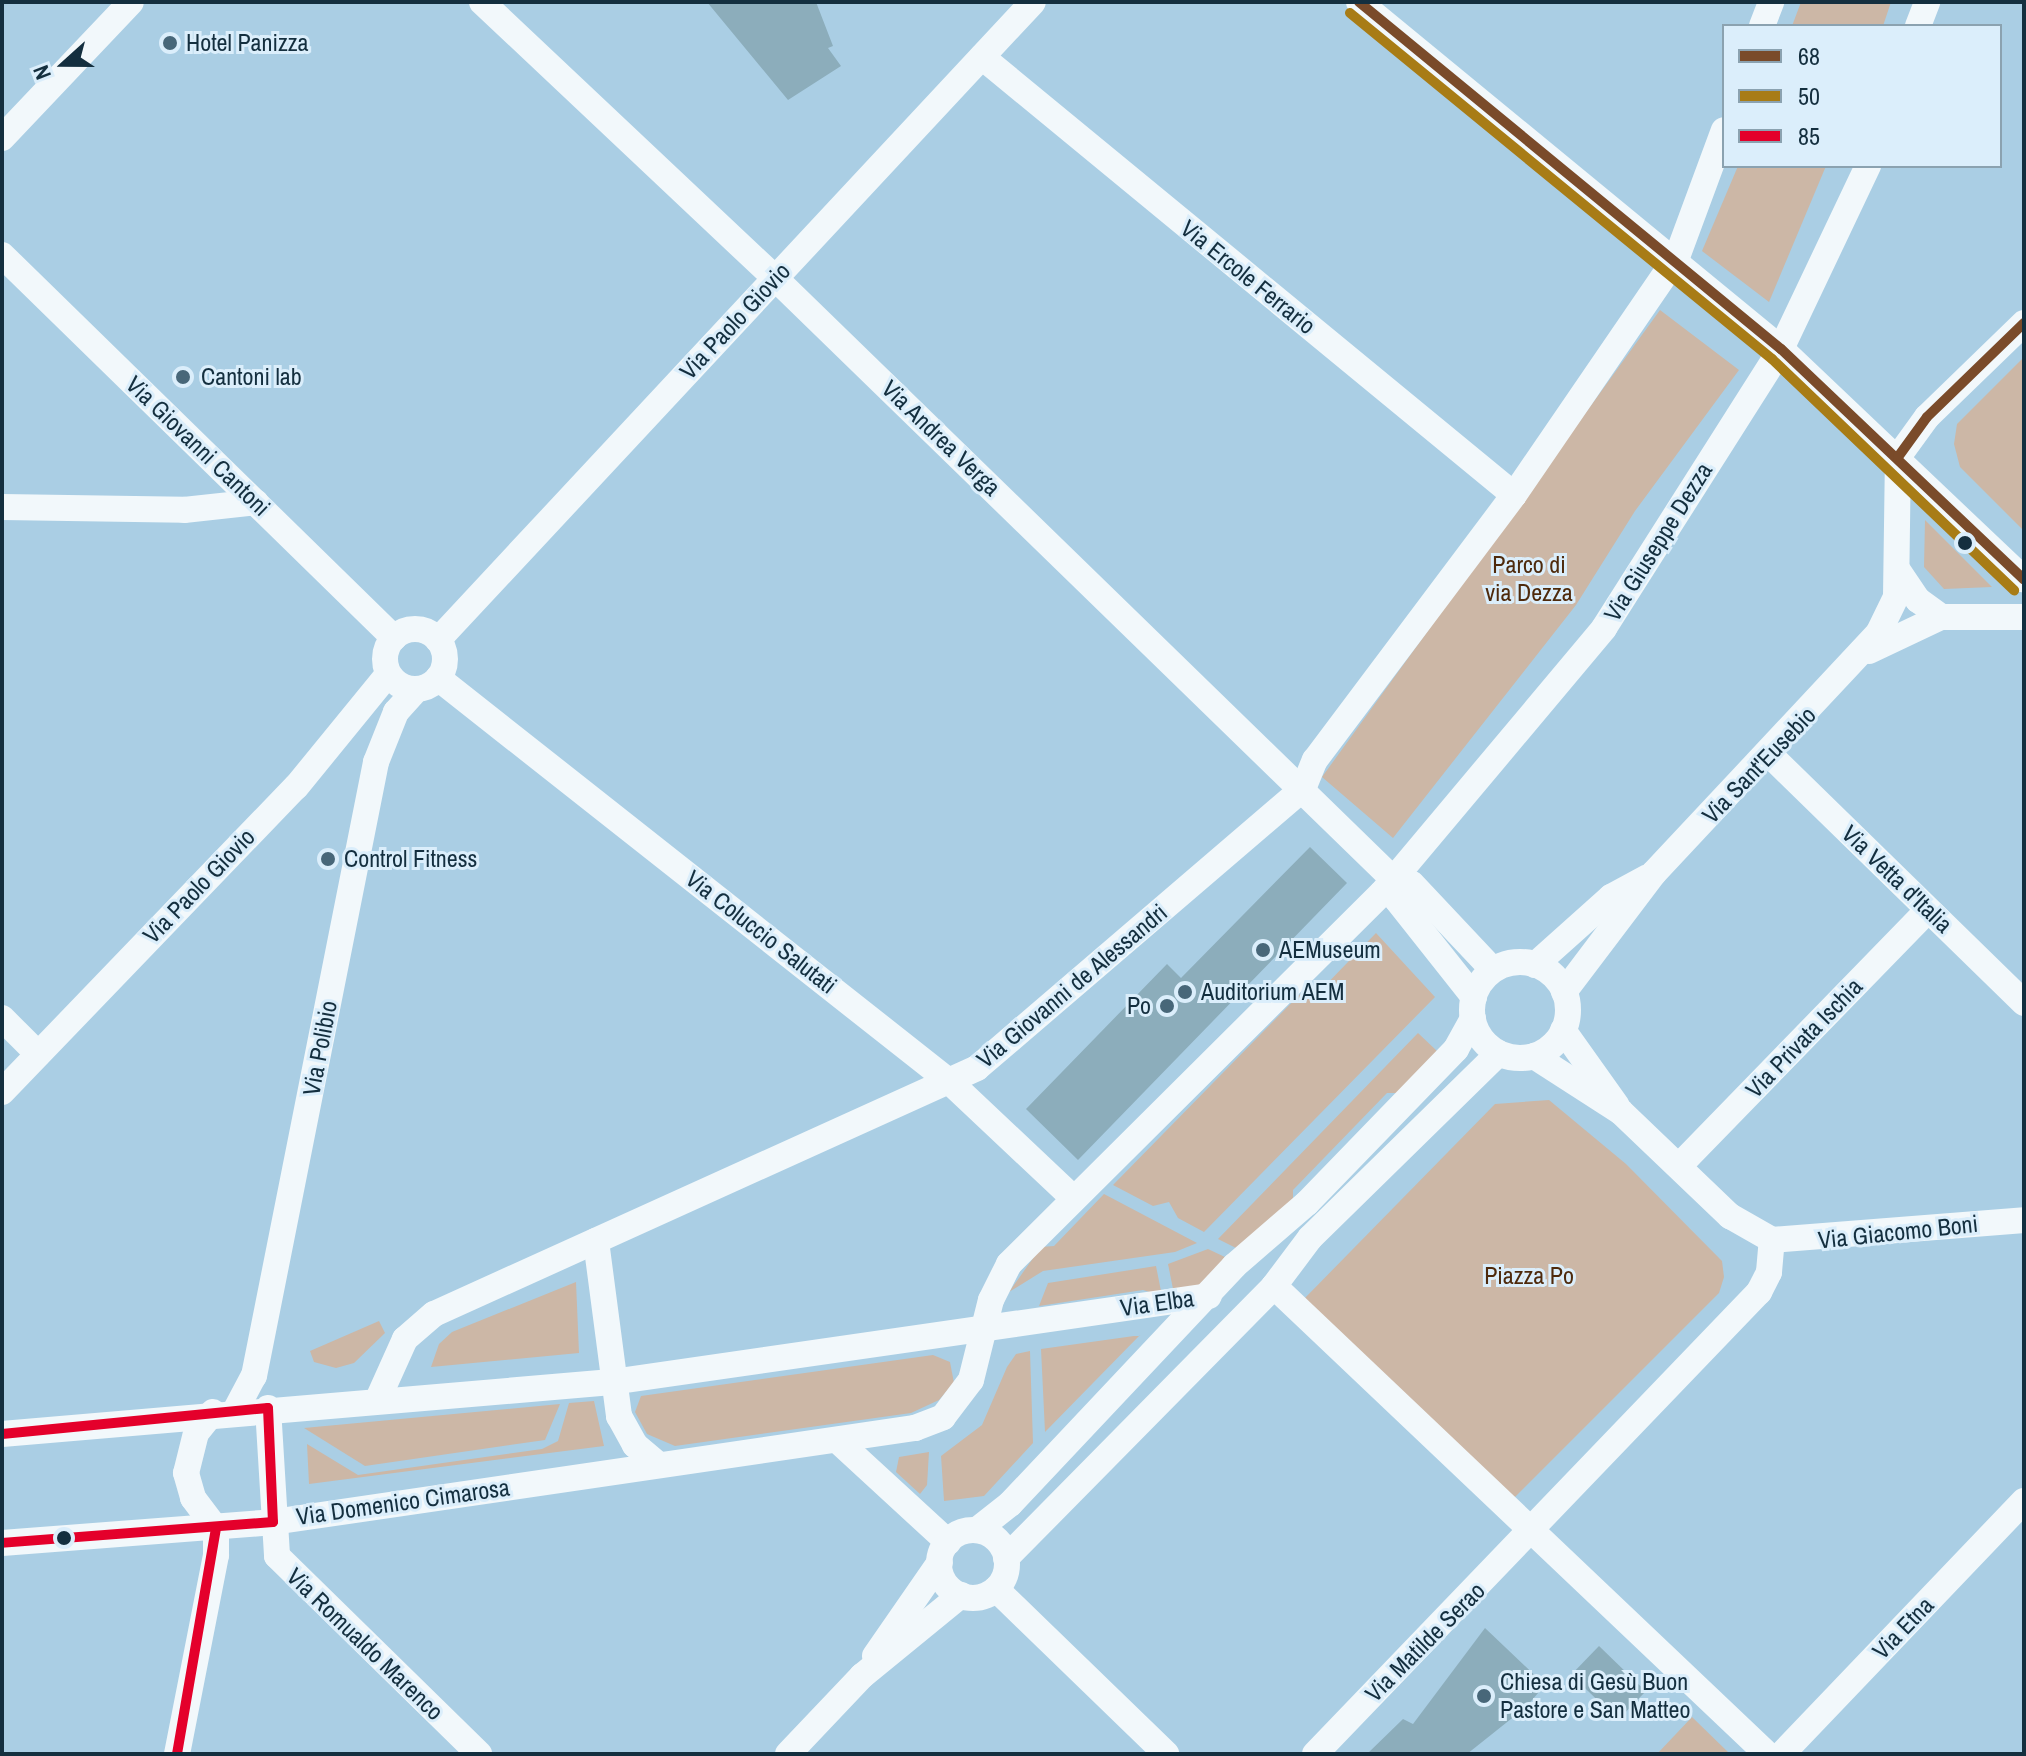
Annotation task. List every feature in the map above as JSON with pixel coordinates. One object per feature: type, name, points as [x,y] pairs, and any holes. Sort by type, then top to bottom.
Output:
[{"type":"street","points":[[2,138],[131,2]]},
{"type":"street","name":"Via Andrea Verga","points":[[482,2],[776,279],[1394,880]]},
{"type":"street","name":"Via Paolo Giovio","points":[[438,640],[1033,2]]},
{"type":"street","points":[[1359,2],[1781,349],[2024,580]]},
{"type":"street","points":[[1763,24],[1771,2]]},
{"type":"street","points":[[1919,24],[1927,2]]},
{"type":"street","name":"Via Ercole Ferrario","points":[[982,57],[1514,495]]},
{"type":"street","points":[[1303,789],[1315,760],[1409,627],[1514,495],[1673,263],[1722,135]]},
{"type":"street","name":"Via Giuseppe Dezza","points":[[1394,880],[1402,862],[1539,712],[1604,628],[1781,349],[1867,168]]},
{"type":"street","name":"Via Giovanni Cantoni","points":[[2,255],[394,638]]},
{"type":"street","points":[[1862,655],[1896,597],[1899,572],[1898,457],[1927,417],[2024,323]]},
{"type":"street","points":[[2,507],[184,510],[256,502]]},
{"type":"street","points":[[1899,572],[1918,600],[1941,617]]},
{"type":"street","points":[[1862,655],[1941,617],[2024,617]]},
{"type":"street","points":[[417,629],[438,640],[445,659],[427,684],[388,674],[385,657],[394,638],[417,629]]},
{"type":"street","name":"Via Sant'Eusebio","points":[[1564,992],[1654,873],[1770,755],[1862,655]]},
{"type":"street","name":"Via Paolo Giovio","points":[[2,1092],[339,738],[388,674]]},
{"type":"street","name":"Via Polibio","points":[[216,1528],[193,1498],[186,1473],[196,1433],[224,1412],[254,1376],[376,762],[396,712],[427,684]]},
{"type":"street","name":"Via Coluccio Salutati","points":[[427,684],[950,1082],[1073,1198]]},
{"type":"street","points":[[339,738],[372,748],[376,762]]},
{"type":"street","name":"Via Vetta d'Italia","points":[[1770,755],[2024,1003]]},
{"type":"street","name":"Via Giovanni de Alessandri","points":[[596,1241],[977,1068],[1303,789]]},
{"type":"street","name":"Via Sant'Eusebio","points":[[1535,965],[1611,897],[1654,873]]},
{"type":"street","points":[[1394,880],[1412,884],[1493,970]]},
{"type":"street","points":[[1394,880],[1397,900],[1473,1007],[1482,1039],[1499,1053],[1534,1056],[1621,1112],[1749,1232],[1772,1240],[1769,1272],[1759,1292],[1535,1531]]},
{"type":"street","points":[[2,1434],[268,1408],[612,1382],[988,1330],[1002,1273],[1073,1198],[1394,880]]},
{"type":"street","name":"Via Privata Ischia","points":[[1679,1166],[1928,910]]},
{"type":"street","points":[[1209,1296],[1452,1053],[1493,970],[1511,963],[1535,965],[1564,992],[1563,1030],[1621,1112]]},
{"type":"street","points":[[2,1018],[38,1054]]},
{"type":"street","points":[[1534,1056],[1563,1030]]},
{"type":"street","points":[[1499,1053],[1310,1238],[1274,1286],[1767,1754]]},
{"type":"street","name":"Via Giacomo Boni","points":[[1772,1240],[2024,1220]]},
{"type":"street","points":[[378,1399],[405,1339],[434,1314],[596,1241],[612,1382],[627,1435],[659,1465]]},
{"type":"street","name":"Via Elba","points":[[1006,1558],[1274,1286]]},
{"type":"street","name":"Via Elba","points":[[988,1330],[1209,1296]]},
{"type":"street","name":"Via Elba","points":[[977,1530],[1010,1504],[1209,1296]]},
{"type":"street","name":"Via Domenico Cimarosa","points":[[2,1543],[273,1522],[915,1428],[943,1417],[964,1395],[988,1330]]},
{"type":"street","name":"Via Romualdo Marenco","points":[[268,1408],[273,1522],[282,1563],[479,1754]]},
{"type":"street","points":[[837,1440],[944,1552],[943,1579],[961,1595],[983,1596],[996,1589],[1006,1558],[998,1541],[977,1530],[944,1552],[862,1676]]},
{"type":"street","name":"Via Etna","points":[[1782,1754],[2024,1501]]},
{"type":"street","points":[[177,1754],[216,1555],[216,1528]]},
{"type":"street","name":"Via Matilde Serao","points":[[1315,1754],[1535,1531]]},
{"type":"street","points":[[996,1589],[1166,1754]]},
{"type":"street","points":[[788,1754],[862,1676],[961,1595]]},
{"type":"green space","points":[[1801,2],[1891,2],[1884,24],[1793,24]]},
{"type":"green space","points":[[1737,168],[1825,168],[1769,302],[1702,251]]},
{"type":"green space","name":"Parco di via Dezza","points":[[1660,310],[1739,370],[1635,511],[1576,605],[1393,838],[1322,777]]},
{"type":"green space","points":[[2024,357],[2024,531],[1960,467],[1954,444],[1957,424]]},
{"type":"green space","points":[[1925,520],[1992,587],[1944,589],[1924,567]]},
{"type":"green space","points":[[1376,933],[1435,997],[1204,1232],[1178,1218],[1169,1202],[1153,1206],[1113,1185],[1309,985],[1318,993]]},
{"type":"green space","points":[[1418,1033],[1438,1052],[1399,1093],[1387,1093],[1293,1190],[1293,1203],[1238,1249],[1218,1239]]},
{"type":"green space","name":"Piazza Po","points":[[1549,1100],[1626,1164],[1722,1261],[1724,1277],[1719,1293],[1512,1500],[1303,1300],[1495,1104]]},
{"type":"green space","points":[[1104,1194],[1197,1243],[1175,1252],[1043,1271],[1009,1292],[1041,1247],[1054,1246]]},
{"type":"green space","points":[[1208,1249],[1227,1258],[1202,1286],[1174,1294],[1168,1264]]},
{"type":"green space","points":[[1156,1266],[1162,1296],[1143,1290],[1039,1306],[1048,1283]]},
{"type":"green space","points":[[576,1282],[579,1353],[431,1367],[439,1344],[452,1332]]},
{"type":"green space","points":[[379,1321],[385,1333],[354,1363],[336,1368],[314,1362],[310,1351]]},
{"type":"green space","points":[[1140,1335],[1045,1432],[1041,1349]]},
{"type":"green space","points":[[1030,1351],[1033,1443],[984,1496],[944,1501],[941,1456],[982,1425],[1007,1367],[1016,1354]]},
{"type":"green space","points":[[933,1355],[950,1362],[954,1383],[939,1400],[911,1413],[675,1446],[647,1434],[635,1412],[641,1396]]},
{"type":"green space","points":[[594,1401],[604,1446],[309,1484],[307,1444],[358,1475],[542,1449],[558,1441],[569,1403]]},
{"type":"green space","points":[[560,1404],[545,1440],[365,1466],[304,1428]]},
{"type":"green space","points":[[929,1452],[927,1485],[920,1494],[896,1472],[899,1457]]},
{"type":"green space","points":[[1692,1717],[1730,1754],[1657,1754]]},
{"type":"building","points":[[707,2],[816,2],[833,46],[828,48],[841,66],[788,100]]},
{"type":"building","name":"Po","points":[[1310,847],[1347,883],[1078,1160],[1026,1109],[1167,964],[1181,978]]},
{"type":"building","name":"Chiesa di Gesù Buon Pastore e San Matteo","points":[[1485,1628],[1545,1685],[1526,1707],[1467,1754],[1367,1754],[1403,1719],[1413,1724]]},
{"type":"building","points":[[1599,1646],[1646,1691],[1618,1720],[1571,1675]]},
{"type":"transit line","name":"68","points":[[1359,2],[1781,349],[2024,580]]},
{"type":"transit line","name":"50","points":[[1350,13],[1772,359],[2014,590]]},
{"type":"transit line","name":"68","points":[[1898,457],[1927,417],[2024,323]]},
{"type":"transit line","name":"85","points":[[2,1434],[268,1408],[273,1522],[2,1543]]},
{"type":"transit line","name":"85","points":[[177,1754],[216,1528]]},
{"type":"place","name":"Hotel Panizza","points":[[170,43]]},
{"type":"place","name":"Cantoni lab","points":[[183,377]]},
{"type":"place","name":"Control Fitness","points":[[328,859]]},
{"type":"place","name":"AEMuseum","points":[[1263,950]]},
{"type":"place","name":"Auditorium AEM","points":[[1185,992]]},
{"type":"place","name":"Po","points":[[1167,1006]]},
{"type":"place","name":"Chiesa di Gesù Buon Pastore e San Matteo","points":[[1484,1696]]}]
